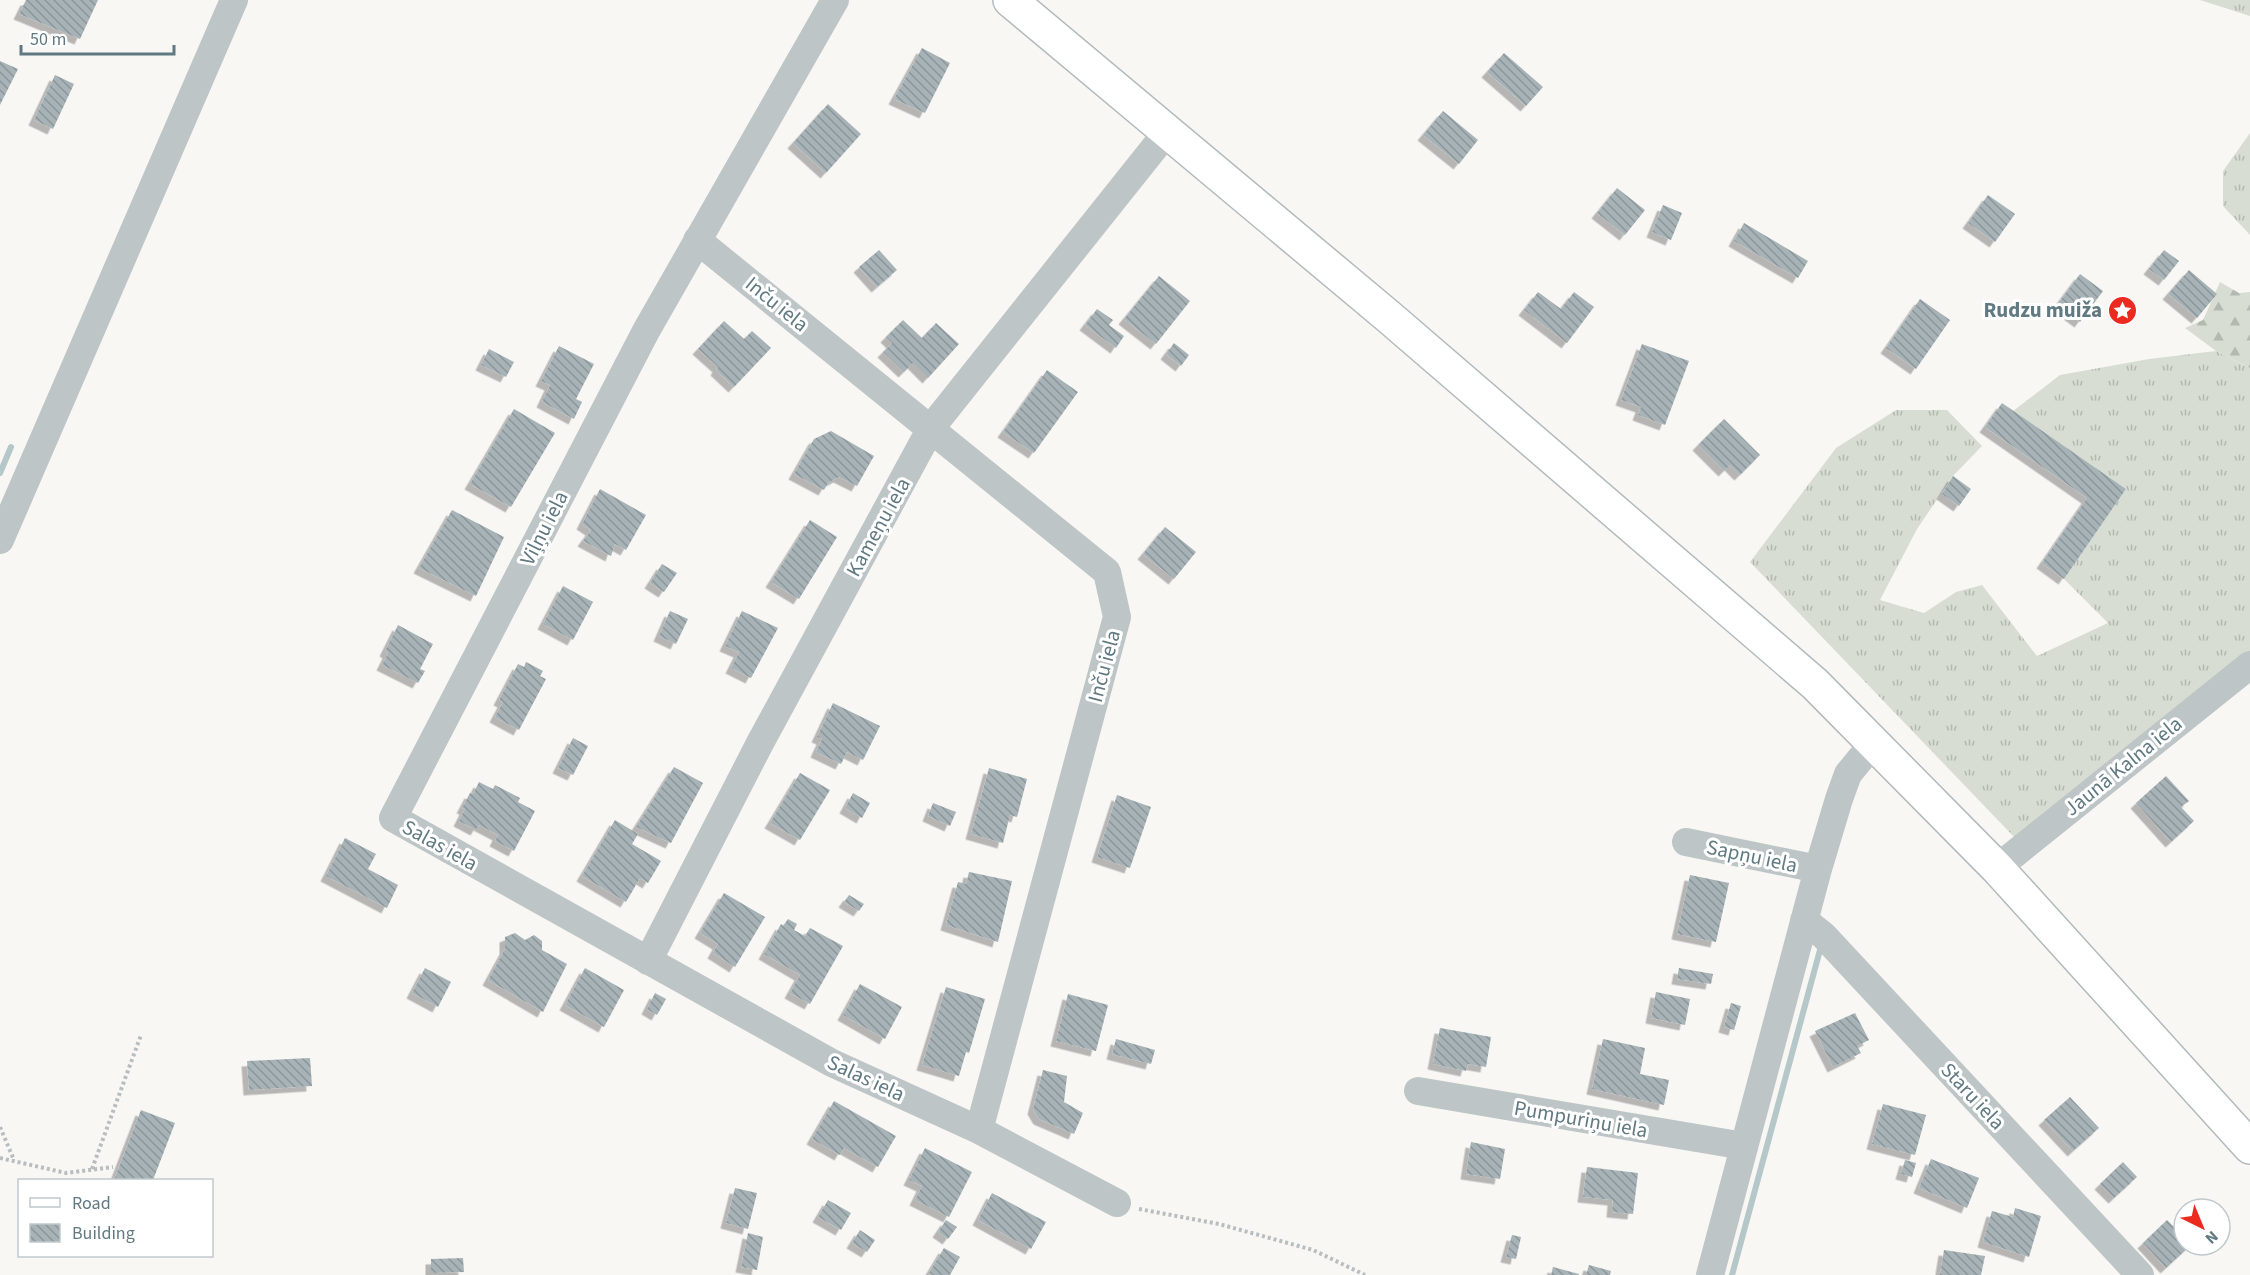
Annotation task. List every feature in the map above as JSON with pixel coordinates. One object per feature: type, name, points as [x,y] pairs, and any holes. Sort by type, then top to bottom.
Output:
[{"type":"main road","points":[[1010,0],[1389,317],[1815,684],[1997,868],[2250,1147]]},
{"type":"street","points":[[0,540],[234,0]]},
{"type":"street","name":"Viļņu iela","points":[[393,818],[641,342],[697,240],[836,0]]},
{"type":"street","name":"Kameņu iela","points":[[648,961],[760,742],[931,428],[1167,132]]},
{"type":"street","name":"Inču iela","points":[[697,240],[1107,572],[1117,616],[979,1130]]},
{"type":"street","name":"Jaunā Kalna iela","points":[[1997,868],[2250,665]]},
{"type":"street","points":[[1710,1275],[1818,869],[1848,774],[1862,757],[1877,745]]},
{"type":"street","name":"Salas iela","points":[[393,818],[832,1063],[979,1130],[1117,1203]]},
{"type":"street","name":"Sapņu iela","points":[[1686,842],[1818,869]]},
{"type":"street","name":"Staru iela","points":[[1804,920],[1824,936],[2140,1275]]},
{"type":"street","name":"Pumpuriņu iela","points":[[1418,1091],[1744,1146]]},
{"type":"path","points":[[92,1169],[141,1035]]},
{"type":"path","points":[[0,1127],[14,1161]]},
{"type":"path","points":[[0,1158],[66,1173],[113,1167]]},
{"type":"path","points":[[1117,1203],[1154,1213],[1219,1224],[1313,1250],[1365,1275]]},
{"type":"green space","points":[[2200,0],[2250,0],[2250,16]]},
{"type":"green space","points":[[2250,133],[2250,235],[2223,206],[2223,171]]},
{"type":"green space","points":[[2220,282],[2239,293],[2250,292],[2250,368],[2216,351],[2185,328],[2203,320]]},
{"type":"green space","points":[[2216,351],[2250,368],[2250,654],[2017,840],[1750,562],[1836,448],[1896,410],[1947,410],[1982,446],[1953,476],[1917,529],[1880,600],[1924,613],[1956,592],[1982,585],[2037,656],[2108,623],[2064,579],[2126,489],[2013,411],[2060,375],[2149,359]]},
{"type":"building","points":[[26,0],[98,0],[80,39],[19,14]]},
{"type":"building","points":[[922,48],[950,63],[925,113],[894,99]]},
{"type":"building","points":[[1504,53],[1543,87],[1526,106],[1487,72]]},
{"type":"building","points":[[0,61],[18,69],[0,105]]},
{"type":"building","points":[[55,75],[74,84],[53,129],[34,120]]},
{"type":"building","points":[[828,104],[861,134],[826,173],[793,143]]},
{"type":"building","points":[[1443,111],[1478,140],[1459,164],[1423,135]]},
{"type":"building","points":[[1617,188],[1645,210],[1625,235],[1597,213]]},
{"type":"building","points":[[1988,195],[2015,214],[1995,242],[1968,223]]},
{"type":"building","points":[[1663,205],[1682,213],[1671,240],[1652,232]]},
{"type":"building","points":[[1744,223],[1808,261],[1798,278],[1734,241]]},
{"type":"building","points":[[879,250],[897,270],[877,287],[859,267]]},
{"type":"building","points":[[2164,250],[2179,261],[2164,280],[2149,269]]},
{"type":"building","points":[[2189,270],[2217,294],[2197,318],[2168,294]]},
{"type":"building","points":[[2080,274],[2103,291],[2080,322],[2057,305]]},
{"type":"building","points":[[1159,276],[1190,301],[1156,344],[1124,319]]},
{"type":"building","points":[[1538,292],[1561,309],[1574,292],[1594,307],[1567,343],[1524,310]]},
{"type":"building","points":[[1920,299],[1950,320],[1916,369],[1886,348]]},
{"type":"building","points":[[1097,309],[1113,320],[1109,325],[1124,336],[1116,348],[1085,325]]},
{"type":"building","points":[[903,320],[922,338],[936,323],[959,344],[928,378],[913,363],[904,372],[883,352],[892,343],[886,337]]},
{"type":"building","points":[[724,321],[744,339],[752,331],[771,348],[734,387],[716,370],[718,367],[698,349]]},
{"type":"building","points":[[1174,343],[1189,355],[1181,366],[1166,354]]},
{"type":"building","points":[[1642,344],[1689,361],[1665,425],[1638,415],[1641,407],[1621,400]]},
{"type":"building","points":[[559,346],[594,364],[576,399],[582,402],[574,419],[542,402],[550,385],[541,381]]},
{"type":"building","points":[[489,349],[514,362],[506,377],[481,365]]},
{"type":"building","points":[[1047,370],[1078,392],[1034,453],[1003,432]]},
{"type":"building","points":[[2002,403],[2126,489],[2064,579],[2042,563],[2087,498],[1985,427]]},
{"type":"building","points":[[514,409],[555,433],[511,507],[470,484]]},
{"type":"building","points":[[1724,419],[1760,455],[1740,475],[1730,465],[1724,471],[1698,445]]},
{"type":"building","points":[[831,431],[874,456],[857,486],[839,477],[828,483],[824,490],[794,474],[814,439]]},
{"type":"building","points":[[1953,476],[1971,489],[1959,506],[1942,494]]},
{"type":"building","points":[[600,489],[646,515],[626,550],[615,544],[611,556],[583,541],[591,530],[582,524]]},
{"type":"building","points":[[452,510],[504,537],[476,596],[419,568]]},
{"type":"building","points":[[810,520],[837,537],[799,599],[771,582]]},
{"type":"building","points":[[1165,527],[1196,552],[1174,579],[1143,554]]},
{"type":"building","points":[[662,564],[677,573],[664,592],[650,583]]},
{"type":"building","points":[[563,586],[593,602],[573,640],[543,624]]},
{"type":"building","points":[[670,611],[688,619],[676,644],[659,636]]},
{"type":"building","points":[[742,611],[778,628],[751,678],[731,668],[739,652],[725,646]]},
{"type":"building","points":[[398,625],[433,644],[420,669],[425,671],[418,683],[382,665],[388,653],[385,651]]},
{"type":"building","points":[[526,662],[543,671],[540,676],[546,679],[519,730],[495,717],[503,702],[499,700],[518,664],[524,667]]},
{"type":"building","points":[[833,703],[880,726],[863,760],[847,752],[841,764],[816,752],[822,739],[817,737]]},
{"type":"building","points":[[573,738],[588,746],[573,775],[558,768]]},
{"type":"building","points":[[674,767],[703,783],[671,843],[636,827]]},
{"type":"building","points":[[989,768],[1027,779],[1017,817],[1010,815],[1003,843],[971,834]]},
{"type":"building","points":[[800,773],[830,790],[800,840],[770,823]]},
{"type":"building","points":[[2166,776],[2189,801],[2181,807],[2194,821],[2171,842],[2136,803]]},
{"type":"building","points":[[479,782],[493,789],[495,785],[520,798],[518,802],[535,811],[514,851],[495,841],[498,835],[479,825],[476,830],[459,821],[465,809],[462,808]]},
{"type":"building","points":[[853,793],[870,803],[862,818],[845,808]]},
{"type":"building","points":[[1117,795],[1151,807],[1130,868],[1097,857]]},
{"type":"building","points":[[933,803],[956,812],[950,826],[928,816]]},
{"type":"building","points":[[615,820],[638,834],[632,844],[661,861],[648,883],[640,878],[626,902],[582,876]]},
{"type":"building","points":[[345,838],[376,854],[368,869],[398,885],[387,908],[326,876]]},
{"type":"building","points":[[969,872],[1012,881],[998,942],[946,925],[958,882],[966,884]]},
{"type":"building","points":[[1690,875],[1729,883],[1716,942],[1677,934]]},
{"type":"building","points":[[724,893],[765,917],[735,967],[713,953],[718,944],[700,933]]},
{"type":"building","points":[[849,895],[864,904],[859,911],[844,902]]},
{"type":"building","points":[[788,919],[797,924],[794,930],[805,936],[810,928],[843,946],[810,1004],[790,993],[800,975],[764,954],[781,924],[783,926]]},
{"type":"building","points":[[515,933],[525,940],[534,935],[542,941],[542,950],[567,964],[543,1012],[488,980],[505,949],[505,937]]},
{"type":"building","points":[[425,968],[451,982],[438,1007],[412,993]]},
{"type":"building","points":[[585,968],[624,990],[604,1027],[565,1005]]},
{"type":"building","points":[[1679,968],[1713,974],[1711,984],[1677,979]]},
{"type":"building","points":[[860,984],[902,1007],[885,1039],[843,1015]]},
{"type":"building","points":[[946,987],[985,999],[969,1053],[966,1052],[959,1076],[922,1065]]},
{"type":"building","points":[[1656,992],[1690,999],[1685,1025],[1651,1018]]},
{"type":"building","points":[[655,993],[666,999],[657,1015],[647,1009]]},
{"type":"building","points":[[1068,994],[1108,1005],[1096,1051],[1056,1041]]},
{"type":"building","points":[[1731,1003],[1741,1006],[1734,1030],[1724,1027]]},
{"type":"building","points":[[1855,1013],[1869,1040],[1857,1046],[1861,1053],[1833,1067],[1815,1031]]},
{"type":"building","points":[[1440,1028],[1491,1037],[1486,1067],[1468,1064],[1466,1071],[1433,1064]]},
{"type":"building","points":[[1116,1039],[1155,1050],[1151,1064],[1112,1054]]},
{"type":"building","points":[[1603,1039],[1645,1048],[1640,1074],[1669,1080],[1664,1105],[1592,1089]]},
{"type":"building","points":[[310,1058],[312,1086],[249,1090],[247,1061]]},
{"type":"building","points":[[1043,1070],[1067,1076],[1064,1102],[1083,1113],[1074,1134],[1039,1119],[1033,1109]]},
{"type":"building","points":[[2070,1097],[2099,1128],[2073,1151],[2044,1120]]},
{"type":"building","points":[[834,1101],[896,1136],[878,1167],[844,1148],[840,1155],[812,1139]]},
{"type":"building","points":[[1883,1104],[1926,1115],[1915,1155],[1872,1144]]},
{"type":"building","points":[[141,1110],[175,1123],[153,1179],[114,1179]]},
{"type":"building","points":[[1471,1142],[1505,1149],[1500,1179],[1466,1174]]},
{"type":"building","points":[[925,1148],[972,1172],[949,1217],[915,1200],[922,1186],[909,1180]]},
{"type":"building","points":[[1931,1159],[1979,1178],[1967,1208],[1919,1188]]},
{"type":"building","points":[[1905,1160],[1916,1163],[1912,1177],[1901,1174]]},
{"type":"building","points":[[2123,1162],[2137,1177],[2114,1198],[2100,1184]]},
{"type":"building","points":[[1587,1167],[1638,1173],[1633,1214],[1612,1212],[1613,1200],[1583,1197]]},
{"type":"building","points":[[735,1188],[757,1193],[748,1229],[726,1223]]},
{"type":"building","points":[[992,1193],[1046,1222],[1031,1249],[978,1220]]},
{"type":"building","points":[[828,1200],[851,1213],[841,1230],[818,1217]]},
{"type":"building","points":[[2015,1208],[2041,1216],[2029,1257],[1983,1242],[1992,1211],[2013,1217]]},
{"type":"building","points":[[946,1220],[957,1227],[948,1239],[938,1232]]},
{"type":"building","points":[[2167,1220],[2172,1225],[2172,1257],[2178,1257],[2166,1268],[2143,1243]]},
{"type":"building","points":[[860,1230],[875,1240],[867,1252],[852,1243]]},
{"type":"building","points":[[748,1233],[763,1237],[757,1270],[741,1267]]},
{"type":"building","points":[[1512,1235],[1521,1237],[1516,1259],[1506,1257]]},
{"type":"building","points":[[944,1248],[960,1257],[950,1275],[932,1275],[929,1273]]},
{"type":"building","points":[[1944,1250],[1985,1256],[1981,1275],[1940,1275]]},
{"type":"building","points":[[463,1258],[464,1272],[431,1273],[431,1259]]},
{"type":"building","points":[[1589,1265],[1611,1271],[1610,1275],[1586,1275]]},
{"type":"building","points":[[1553,1267],[1579,1274],[1579,1275],[1551,1275]]},
{"type":"waterway","points":[[0,473],[11,447]]},
{"type":"waterway","points":[[1732,1275],[1820,950]]},
{"type":"place","name":"Rudzu muiža","points":[[2123,310]]}]
